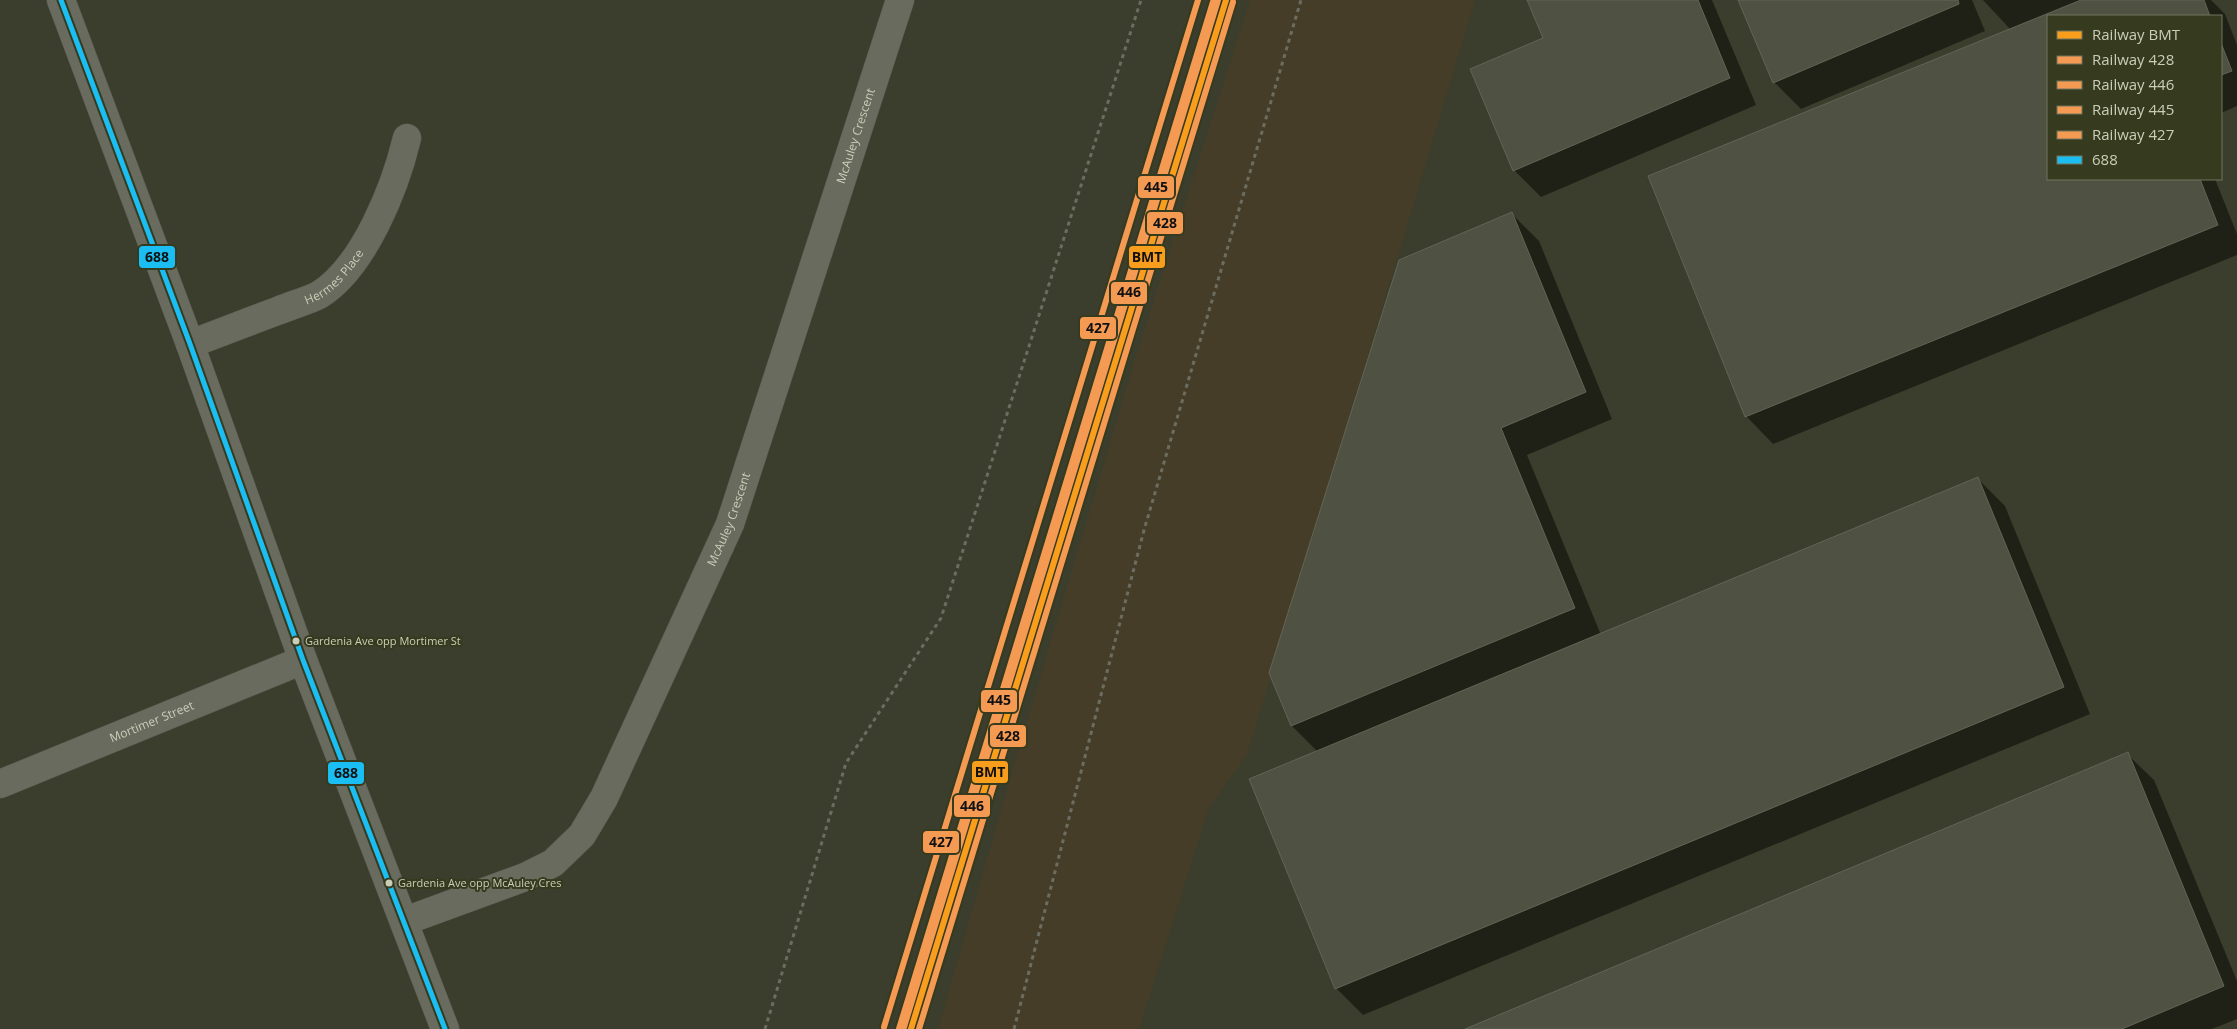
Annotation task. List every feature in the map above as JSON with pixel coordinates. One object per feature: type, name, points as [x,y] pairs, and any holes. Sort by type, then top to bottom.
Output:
[{"type":"street","points":[[61,0],[190,344],[303,660],[445,1029]]},
{"type":"street","name":"McAuley Crescent","points":[[405,921],[525,877],[553,863],[582,835],[604,798],[730,524],[900,0]]},
{"type":"street","name":"Hermes Place","points":[[190,344],[318,295],[346,271],[358,254],[391,192],[407,138]]},
{"type":"street","name":"Mortimer Street","points":[[0,784],[303,660]]},
{"type":"path","points":[[765,1029],[846,763],[941,618],[1141,0]]},
{"type":"path","points":[[1014,1029],[1144,530],[1301,0]]},
{"type":"shaded area","points":[[1250,0],[1475,0],[1247,755],[1209,807],[1139,1029],[938,1029],[1019,748],[1134,363]]},
{"type":"building","points":[[1527,0],[1698,0],[1730,78],[1513,171],[1470,69],[1543,38]]},
{"type":"building","points":[[1738,0],[1958,0],[1959,4],[1773,83]]},
{"type":"building","points":[[2081,0],[2204,0],[2210,15],[2047,15],[2047,180],[2200,180],[2218,225],[1745,417],[1648,176]]},
{"type":"building","points":[[2222,46],[2232,71],[2222,75]]},
{"type":"building","points":[[1512,212],[1586,392],[1501,428],[1575,608],[1291,726],[1269,673],[1399,260]]},
{"type":"building","points":[[1978,477],[2064,687],[1335,989],[1249,779]]},
{"type":"building","points":[[2128,752],[2224,986],[2122,1029],[1465,1029]]},
{"type":"rail line","name":"427","points":[[884,1027],[1198,0]]},
{"type":"rail line","name":"446","points":[[904,1027],[1218,0]]},
{"type":"rail line","name":"BMT","points":[[911,1029],[1226,0]]},
{"type":"rail line","name":"445","points":[[899,1029],[1213,2]]},
{"type":"rail line","name":"428","points":[[919,1029],[1233,2]]},
{"type":"transit line","name":"688","points":[[61,0],[190,344],[303,660],[445,1029]]},
{"type":"place","name":"Gardenia Ave opp Mortimer St","points":[[296,641]]},
{"type":"place","name":"Gardenia Ave opp McAuley Cres","points":[[389,883]]}]
